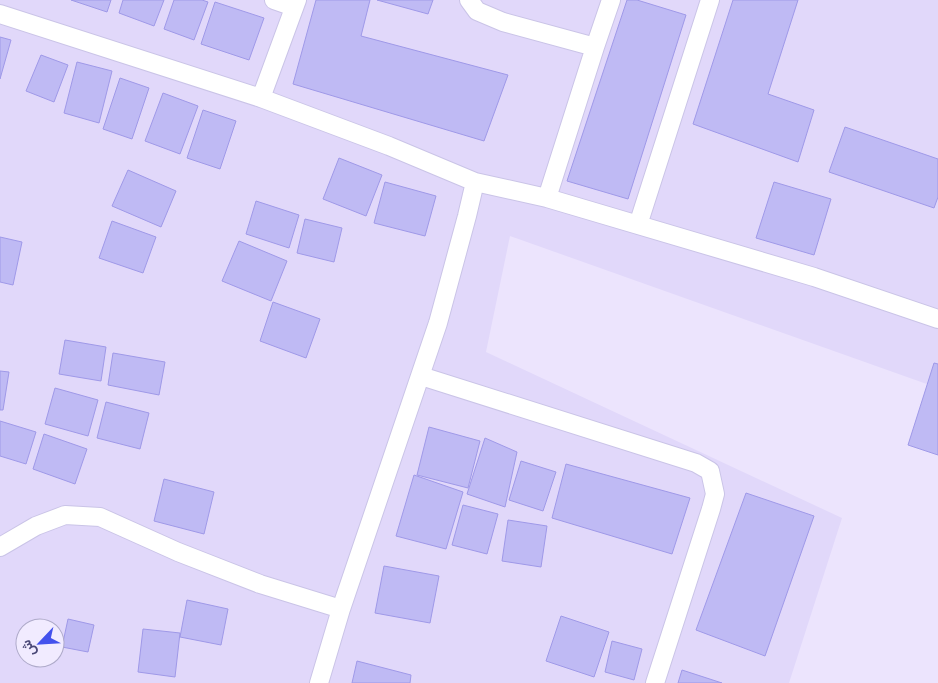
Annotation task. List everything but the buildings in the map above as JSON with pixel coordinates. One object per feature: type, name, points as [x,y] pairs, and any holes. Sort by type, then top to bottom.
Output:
[{"type":"street","points":[[261,98],[296,3],[274,0]]},
{"type":"street","points":[[469,0],[477,11],[503,22],[595,47]]},
{"type":"street","points":[[547,198],[611,0]]},
{"type":"street","points":[[638,225],[710,0]]},
{"type":"street","points":[[0,14],[261,98],[407,153],[475,182],[547,198],[814,277],[938,319]]},
{"type":"street","points":[[319,683],[438,324],[475,182]]},
{"type":"street","points":[[421,376],[696,463],[710,471],[715,494],[655,683]]},
{"type":"street","points":[[0,547],[36,526],[65,515],[100,517],[178,552],[260,584],[342,609]]},
{"type":"shaded area","points":[[0,0],[938,0],[938,388],[510,236],[486,352],[842,518],[789,683],[0,683]]}]
